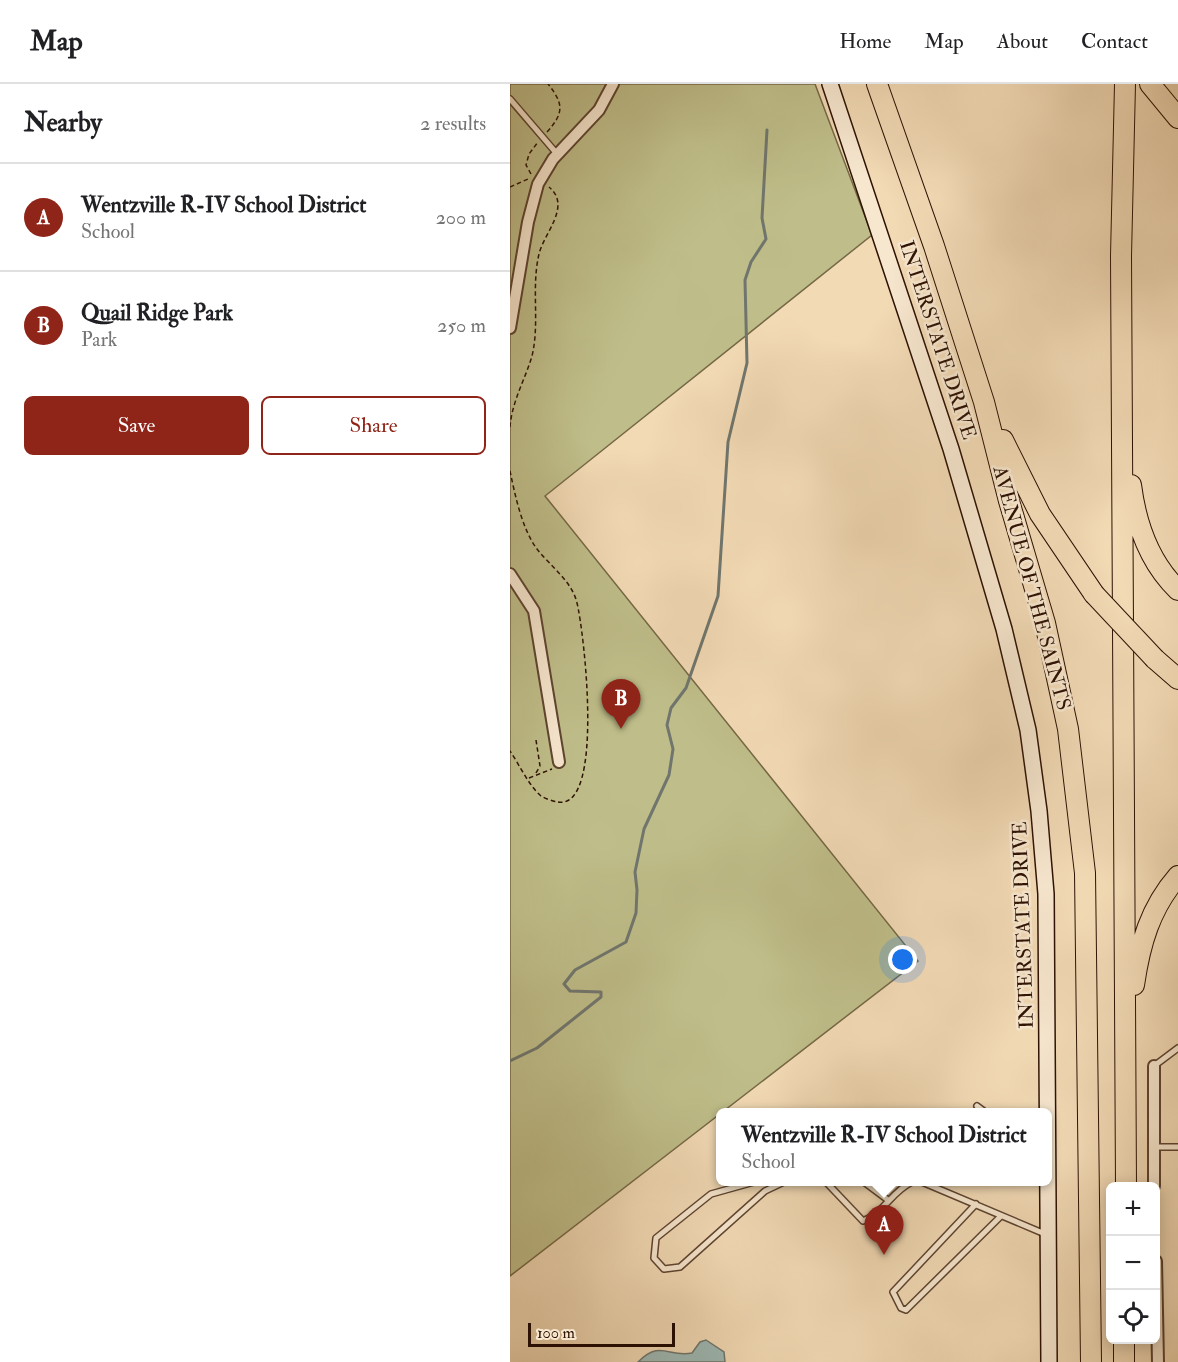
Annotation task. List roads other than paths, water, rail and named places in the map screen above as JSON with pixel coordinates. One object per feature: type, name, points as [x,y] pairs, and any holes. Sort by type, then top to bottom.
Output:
[{"type":"highway","points":[[1125,84],[1121,256],[1126,1182]]},
{"type":"highway","points":[[1150,84],[1178,118]]},
{"type":"highway","name":"AVENUE OF THE SAINTS","points":[[878,88],[984,402],[1054,658],[1068,729],[1079,810],[1087,927],[1091,1362]]},
{"type":"highway","points":[[984,402],[1040,514],[1094,594],[1155,659],[1178,679]]},
{"type":"highway","points":[[1122,417],[1132,496],[1142,535],[1161,570],[1178,590]]},
{"type":"highway","points":[[1125,1041],[1140,946],[1151,916],[1166,890],[1178,876]]},
{"type":"highway","points":[[1124,1344],[1124,1362]]},
{"type":"main road","name":"INTERSTATE DRIVE","points":[[830,84],[951,449],[1004,629],[1023,706],[1045,872],[1048,1108]]},
{"type":"main road","name":"INTERSTATE DRIVE","points":[[1049,1186],[1049,1362]]},
{"type":"street","points":[[510,328],[528,222],[540,181],[558,155],[599,110],[613,84]]},
{"type":"street","points":[[510,574],[534,611],[560,762]]},
{"type":"street","points":[[1154,1066],[1154,1182]]},
{"type":"street","points":[[1156,1290],[1158,1362]]},
{"type":"lane","points":[[510,99],[558,155]]},
{"type":"lane","points":[[1154,1066],[1178,1048]]},
{"type":"lane","points":[[1153,1147],[1178,1147]]},
{"type":"lane","points":[[740,1186],[711,1194],[656,1238],[654,1258],[664,1269],[680,1267],[765,1191],[776,1186]]},
{"type":"lane","points":[[830,1186],[863,1221],[876,1216],[888,1200],[907,1186]]},
{"type":"lane","points":[[869,1186],[888,1200]]},
{"type":"lane","points":[[932,1186],[1050,1235]]},
{"type":"lane","points":[[976,1204],[893,1292],[901,1308],[906,1310],[1001,1216]]},
{"type":"water","points":[[706,1340],[724,1352],[725,1362],[638,1362],[646,1355],[659,1350],[692,1353],[700,1342]]},
{"type":"waterway","points":[[510,1061],[537,1048],[601,997],[601,992],[570,991],[564,984],[575,970],[626,942],[636,913],[635,872],[644,829],[669,775],[673,749],[667,725],[671,708],[686,688],[718,596],[728,442],[747,363],[745,280],[751,262],[766,239],[762,218],[767,130]]},
{"type":"place","name":"Quail Ridge Park","points":[[621,729]]},
{"type":"place","name":"Wentzville R-IV School District","points":[[884,1255]]}]
